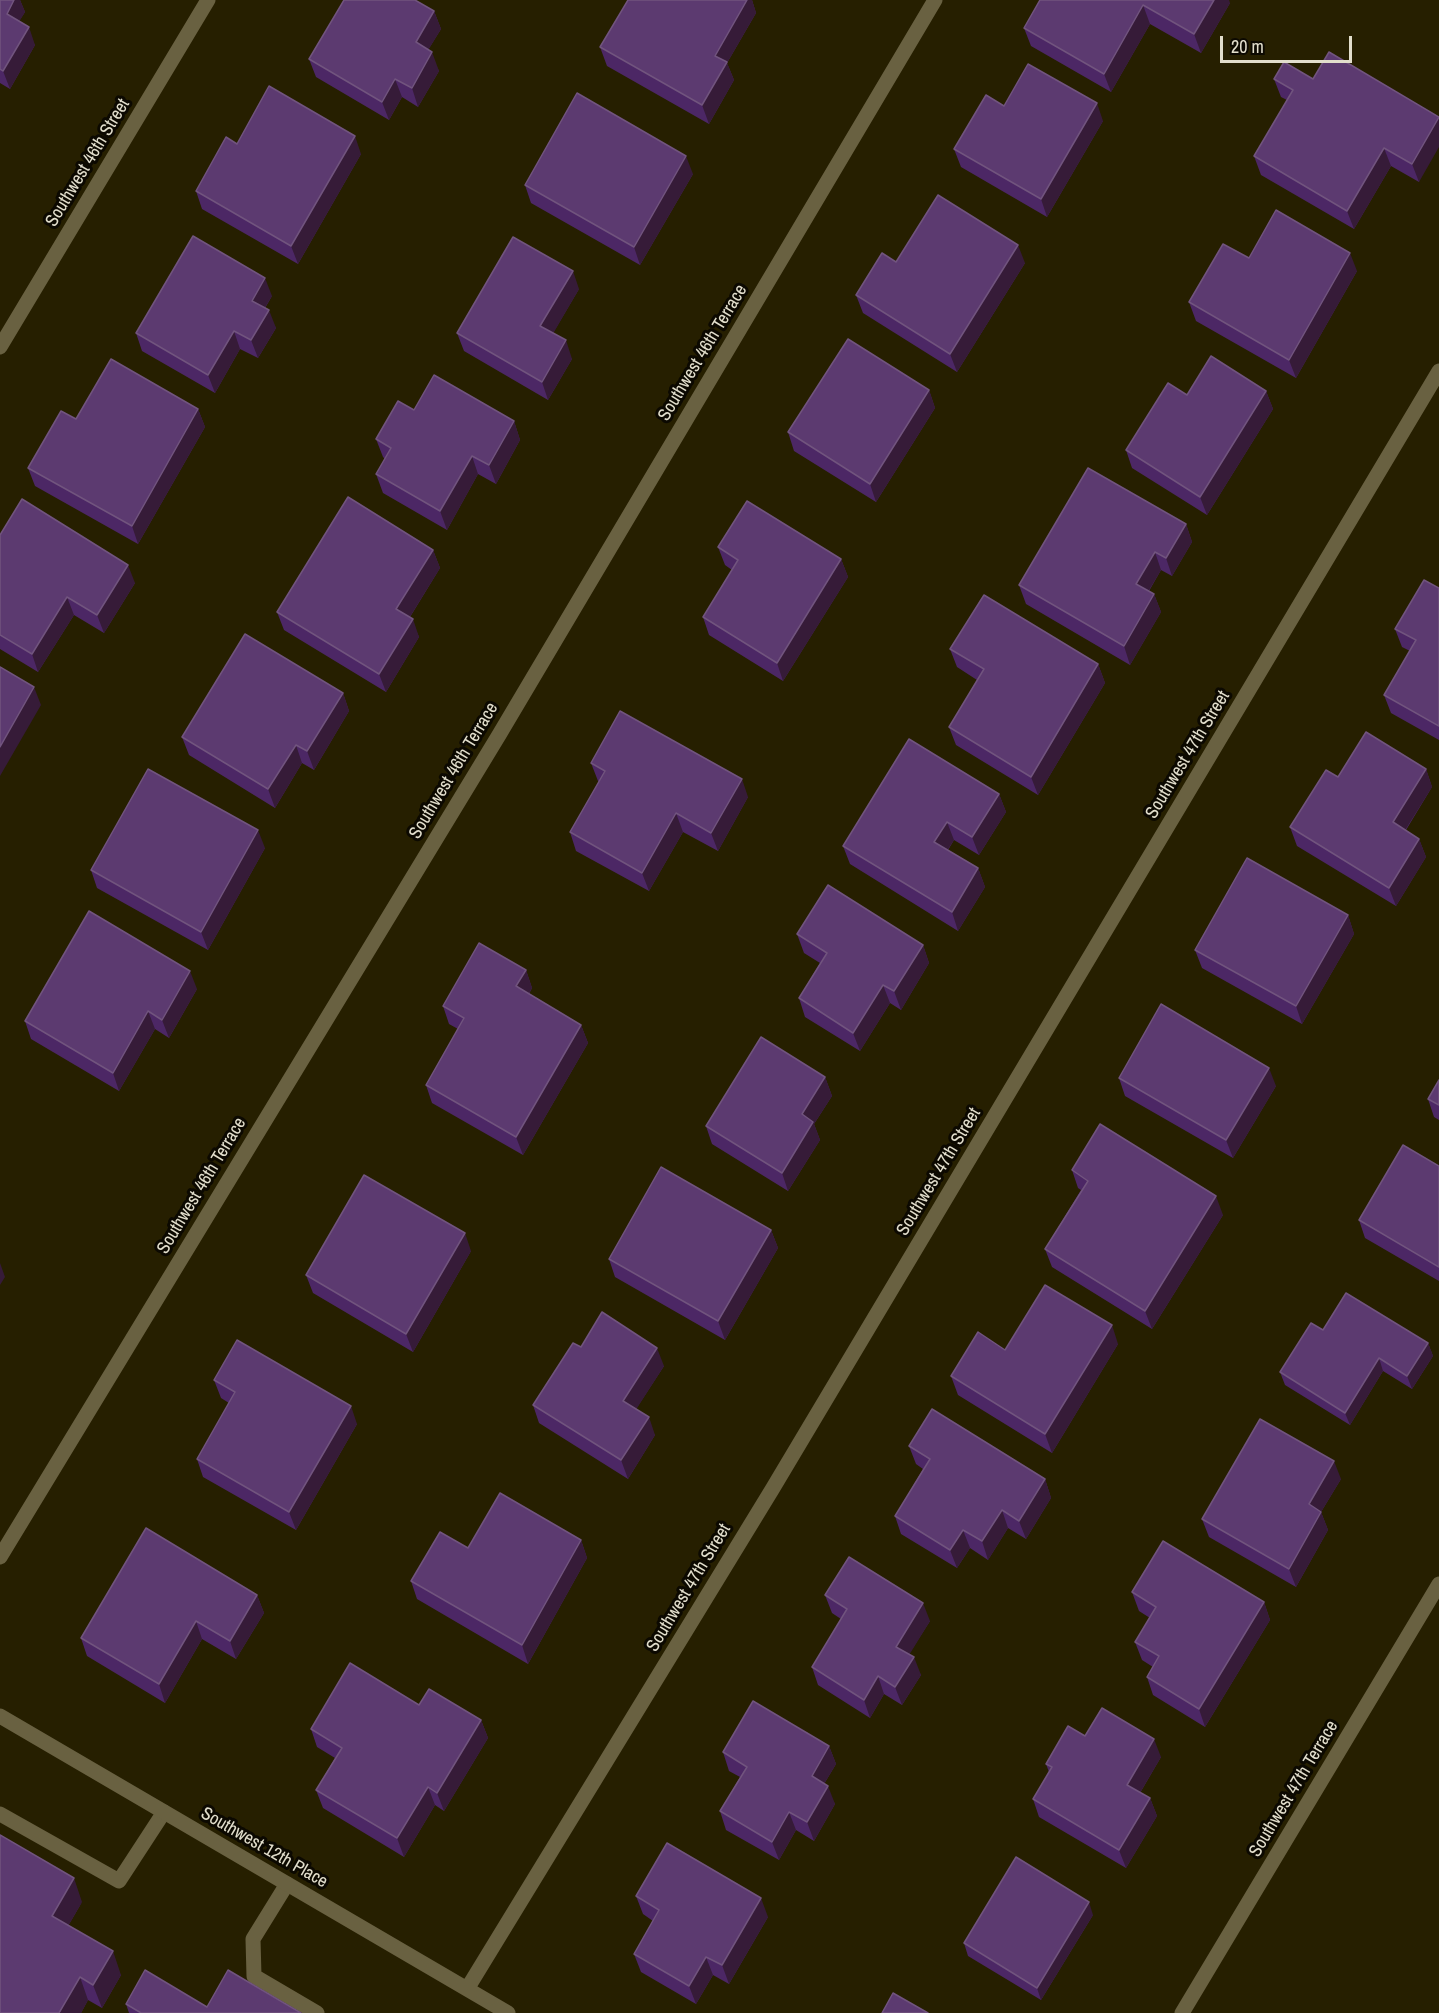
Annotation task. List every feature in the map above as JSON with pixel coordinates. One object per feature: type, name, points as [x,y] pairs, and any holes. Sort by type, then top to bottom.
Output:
[{"type":"street","name":"Southwest 46th Street","points":[[0,347],[208,0]]},
{"type":"street","name":"Southwest 46th Terrace","points":[[0,1557],[505,725],[934,0]]},
{"type":"street","name":"Southwest 47th Street","points":[[467,1989],[773,1488],[1439,371]]},
{"type":"street","name":"Southwest 47th Terrace","points":[[1182,2013],[1439,1584]]},
{"type":"street","name":"Southwest 12th Place","points":[[0,1716],[508,2013]]},
{"type":"street","points":[[0,1814],[119,1881],[164,1812]]},
{"type":"street","points":[[287,1884],[254,1939],[255,1976],[317,2013]]},
{"type":"building","points":[[0,0],[14,0],[7,14],[29,27],[3,71],[0,69]]},
{"type":"building","points":[[344,0],[415,0],[434,11],[416,42],[432,52],[412,88],[395,79],[382,102],[309,59]]},
{"type":"building","points":[[628,0],[747,0],[715,56],[727,62],[702,105],[600,47]]},
{"type":"building","points":[[1040,0],[1214,0],[1194,34],[1143,5],[1104,74],[1024,28]]},
{"type":"building","points":[[1329,52],[1439,117],[1412,164],[1384,148],[1347,211],[1254,156],[1293,90],[1274,79],[1284,62],[1313,79]]},
{"type":"building","points":[[1028,64],[1097,103],[1041,199],[954,149],[986,95],[1004,106]]},
{"type":"building","points":[[269,86],[355,136],[291,246],[196,191],[226,137],[237,144]]},
{"type":"building","points":[[577,93],[686,156],[634,247],[525,185]]},
{"type":"building","points":[[938,195],[1018,245],[950,354],[856,295],[882,253],[896,262]]},
{"type":"building","points":[[1276,210],[1350,253],[1289,360],[1189,302],[1223,244],[1249,258]]},
{"type":"building","points":[[193,236],[265,278],[252,301],[269,310],[251,340],[234,331],[208,375],[136,333]]},
{"type":"building","points":[[513,237],[573,271],[540,326],[566,340],[542,382],[457,333]]},
{"type":"building","points":[[848,339],[929,390],[870,484],[788,432]]},
{"type":"building","points":[[1211,356],[1266,391],[1200,497],[1126,450],[1168,383],[1187,395]]},
{"type":"building","points":[[111,359],[198,409],[132,526],[28,468],[61,411],[76,419]]},
{"type":"building","points":[[434,375],[514,421],[489,465],[472,456],[440,511],[376,474],[391,448],[376,439],[398,401],[414,410]]},
{"type":"building","points":[[1088,468],[1186,524],[1166,558],[1155,552],[1136,584],[1154,594],[1124,646],[1019,585]]},
{"type":"building","points":[[348,497],[433,550],[396,609],[413,619],[379,674],[277,612]]},
{"type":"building","points":[[22,499],[128,565],[97,615],[67,597],[32,654],[0,635],[0,535]]},
{"type":"building","points":[[747,501],[841,559],[777,663],[703,617],[738,560],[718,547]]},
{"type":"building","points":[[1424,580],[1439,588],[1439,726],[1384,695],[1416,640],[1395,629]]},
{"type":"building","points":[[984,595],[1098,664],[1031,777],[949,727],[984,669],[950,649]]},
{"type":"building","points":[[245,634],[343,693],[307,751],[296,745],[268,789],[182,737]]},
{"type":"building","points":[[0,667],[34,687],[0,747]]},
{"type":"building","points":[[620,711],[742,779],[711,833],[676,813],[642,873],[570,832],[605,771],[591,763]]},
{"type":"building","points":[[1366,732],[1426,769],[1393,822],[1419,839],[1389,888],[1290,827],[1326,770],[1338,777]]},
{"type":"building","points":[[909,739],[999,794],[972,837],[947,822],[934,842],[978,868],[952,912],[843,846]]},
{"type":"building","points":[[148,769],[258,830],[201,932],[91,870]]},
{"type":"building","points":[[1247,858],[1348,915],[1296,1006],[1195,950]]},
{"type":"building","points":[[828,885],[923,945],[894,991],[883,985],[853,1033],[799,998],[827,953],[797,934]]},
{"type":"building","points":[[89,911],[190,971],[162,1020],[148,1011],[113,1073],[25,1021]]},
{"type":"building","points":[[479,943],[526,970],[516,986],[581,1025],[516,1137],[426,1085],[464,1018],[443,1006]]},
{"type":"building","points":[[1161,1004],[1269,1068],[1226,1140],[1119,1078]]},
{"type":"building","points":[[761,1037],[825,1077],[802,1114],[813,1122],[782,1173],[706,1126]]},
{"type":"building","points":[[1439,1080],[1439,1105],[1428,1099]]},
{"type":"building","points":[[1100,1124],[1216,1196],[1145,1311],[1045,1249],[1088,1181],[1072,1170]]},
{"type":"building","points":[[1403,1145],[1439,1166],[1439,1267],[1359,1220]]},
{"type":"building","points":[[661,1167],[771,1230],[718,1321],[609,1259]]},
{"type":"building","points":[[364,1175],[465,1233],[406,1334],[306,1275]]},
{"type":"building","points":[[1045,1285],[1112,1325],[1045,1434],[951,1376],[978,1332],[1005,1350]]},
{"type":"building","points":[[1346,1293],[1428,1343],[1407,1376],[1379,1358],[1345,1413],[1280,1372],[1311,1323],[1323,1330]]},
{"type":"building","points":[[602,1312],[657,1348],[623,1401],[649,1417],[621,1460],[533,1405],[573,1343],[581,1347]]},
{"type":"building","points":[[237,1340],[351,1406],[289,1512],[197,1459],[235,1392],[214,1380]]},
{"type":"building","points":[[932,1409],[1045,1479],[1019,1521],[1002,1510],[982,1541],[963,1530],[950,1550],[895,1516],[930,1459],[909,1446]]},
{"type":"building","points":[[1260,1419],[1334,1461],[1309,1504],[1321,1512],[1289,1569],[1202,1519]]},
{"type":"building","points":[[500,1493],[581,1540],[522,1645],[411,1581],[440,1532],[468,1548]]},
{"type":"building","points":[[146,1528],[257,1595],[230,1641],[196,1621],[159,1684],[81,1638]]},
{"type":"building","points":[[1163,1541],[1264,1602],[1199,1709],[1147,1677],[1159,1656],[1135,1642],[1156,1607],[1132,1592]]},
{"type":"building","points":[[849,1557],[923,1603],[896,1647],[914,1657],[895,1687],[878,1676],[864,1700],[812,1667],[847,1609],[825,1595]]},
{"type":"building","points":[[350,1663],[419,1705],[429,1689],[481,1720],[437,1793],[428,1787],[397,1838],[316,1790],[342,1748],[311,1729]]},
{"type":"building","points":[[753,1701],[829,1746],[812,1776],[828,1786],[807,1822],[789,1812],[772,1842],[720,1811],[747,1767],[723,1752]]},
{"type":"building","points":[[1102,1708],[1154,1739],[1127,1785],[1150,1798],[1119,1850],[1033,1799],[1052,1767],[1046,1764],[1068,1726],[1085,1736]]},
{"type":"building","points":[[0,1835],[74,1878],[52,1916],[113,1951],[93,1985],[80,1977],[59,2013],[0,2013]]},
{"type":"building","points":[[667,1843],[761,1898],[722,1965],[706,1957],[689,1986],[634,1954],[659,1910],[636,1896]]},
{"type":"building","points":[[1016,1857],[1089,1902],[1037,1988],[964,1943]]},
{"type":"building","points":[[145,1970],[207,2007],[228,1970],[301,2013],[141,2013],[126,2004]]},
{"type":"building","points":[[893,1993],[928,2013],[882,2013]]}]
